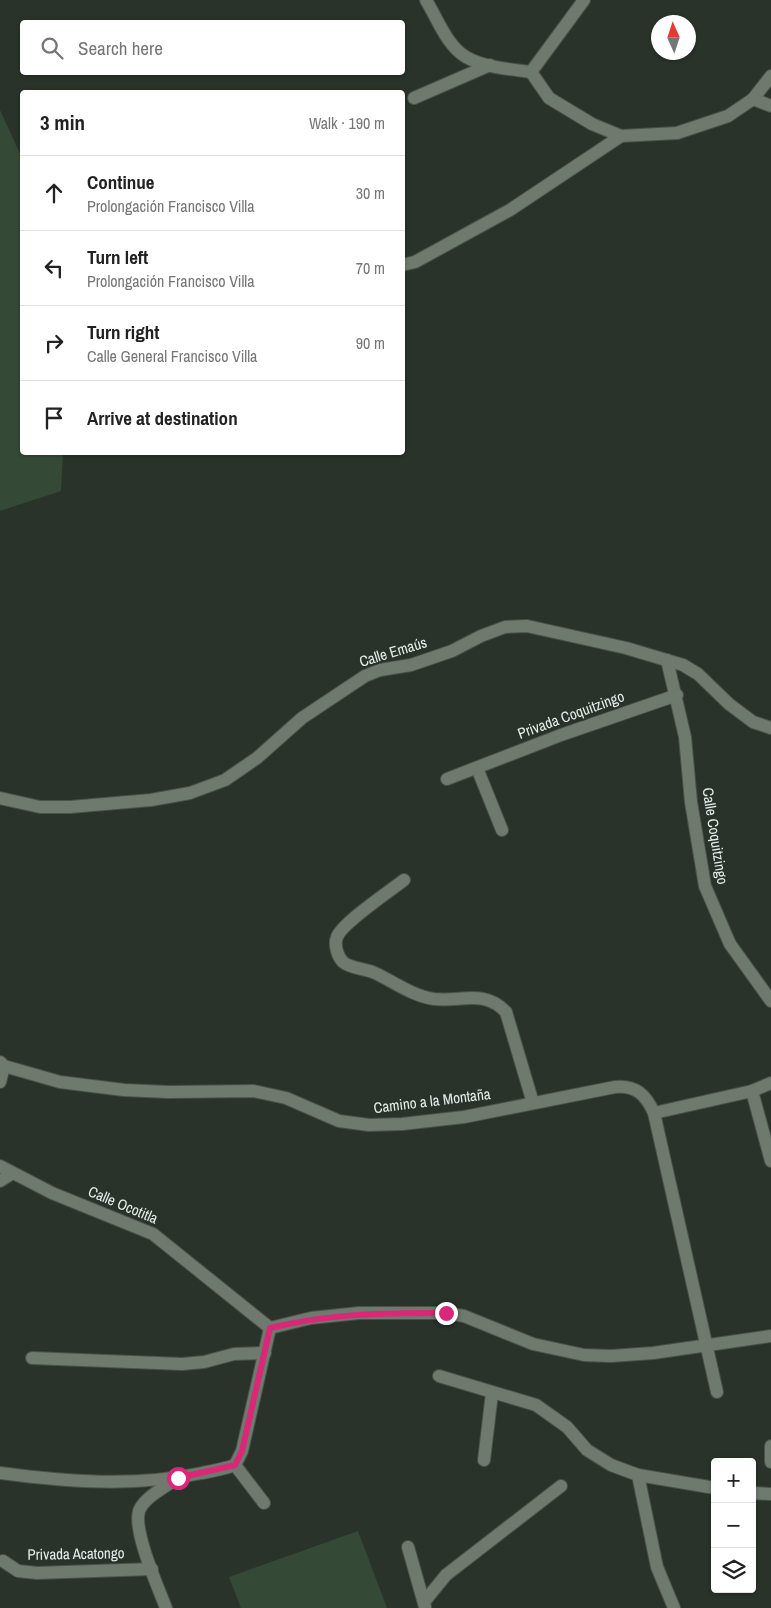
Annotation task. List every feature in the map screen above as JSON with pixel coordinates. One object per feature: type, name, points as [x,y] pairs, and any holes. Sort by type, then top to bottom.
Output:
[{"type":"street","points":[[426,0],[451,43],[466,57],[490,65],[531,72],[549,98],[592,124],[621,136],[677,133],[728,116],[753,99],[771,76]]},
{"type":"street","points":[[531,72],[584,0]]},
{"type":"street","points":[[414,98],[490,65]]},
{"type":"street","points":[[753,99],[771,106]]},
{"type":"street","points":[[405,264],[416,262],[510,210],[621,136]]},
{"type":"street","name":"Calle Emaús","points":[[0,798],[40,807],[70,807],[151,800],[190,793],[226,780],[256,758],[302,718],[365,676],[380,670],[411,665],[452,651],[480,636],[505,626],[527,626],[626,648],[683,665],[698,674],[729,704],[753,722],[771,728]]},
{"type":"street","name":"Calle Coquitzingo","points":[[667,660],[677,695],[685,737],[691,802],[705,886],[730,944],[771,1001]]},
{"type":"street","name":"Privada Coquitzingo","points":[[448,779],[562,735],[677,695]]},
{"type":"street","points":[[478,768],[502,830]]},
{"type":"street","points":[[404,880],[345,926],[337,937],[337,954],[344,962],[373,972],[421,996],[434,999],[481,998],[498,1004],[506,1012],[533,1102]]},
{"type":"street","points":[[0,1082],[2,1064]]},
{"type":"street","name":"Camino a la Montaña","points":[[2,1064],[60,1082],[124,1090],[170,1092],[254,1090],[286,1098],[339,1121],[369,1125],[402,1124],[464,1117],[533,1102],[626,1086],[638,1090],[649,1101],[654,1113],[717,1392]]},
{"type":"street","points":[[654,1113],[752,1091],[771,1083]]},
{"type":"street","points":[[752,1091],[771,1161]]},
{"type":"street","name":"Calle Ocotitla","points":[[0,1166],[11,1174],[52,1193],[153,1234],[270,1328]]},
{"type":"street","points":[[0,1181],[11,1174]]},
{"type":"street","points":[[235,1465],[242,1451],[270,1328],[311,1318],[359,1313],[446,1313],[470,1318],[533,1344],[584,1355],[611,1356],[653,1353],[771,1336]]},
{"type":"street","points":[[32,1358],[182,1364],[204,1362],[234,1354],[265,1353]]},
{"type":"street","points":[[439,1376],[492,1394],[536,1405],[567,1427],[587,1450],[611,1465],[638,1475],[711,1487]]},
{"type":"street","points":[[484,1460],[492,1394]]},
{"type":"street","points":[[771,1446],[771,1462]]},
{"type":"street","points":[[0,1473],[62,1482],[125,1482],[178,1478],[235,1465]]},
{"type":"street","points":[[235,1465],[264,1503]]},
{"type":"street","points":[[638,1475],[648,1532],[657,1567],[674,1608]]},
{"type":"street","name":"Privada Acatongo","points":[[166,1608],[138,1529],[139,1511],[148,1499],[178,1478]]},
{"type":"street","points":[[424,1605],[446,1575],[561,1486]]},
{"type":"street","points":[[756,1493],[771,1494]]},
{"type":"street","points":[[408,1547],[424,1605]]},
{"type":"street","name":"Privada Acatongo","points":[[3,1561],[18,1571],[152,1569]]},
{"type":"green space","points":[[0,110],[20,154],[20,455],[63,455],[61,491],[0,511]]},
{"type":"green space","points":[[358,1531],[387,1608],[241,1608],[229,1577]]},
{"type":"route","points":[[178,1478],[225,1469],[235,1465],[242,1451],[270,1328],[311,1318],[359,1313],[446,1313]]}]
